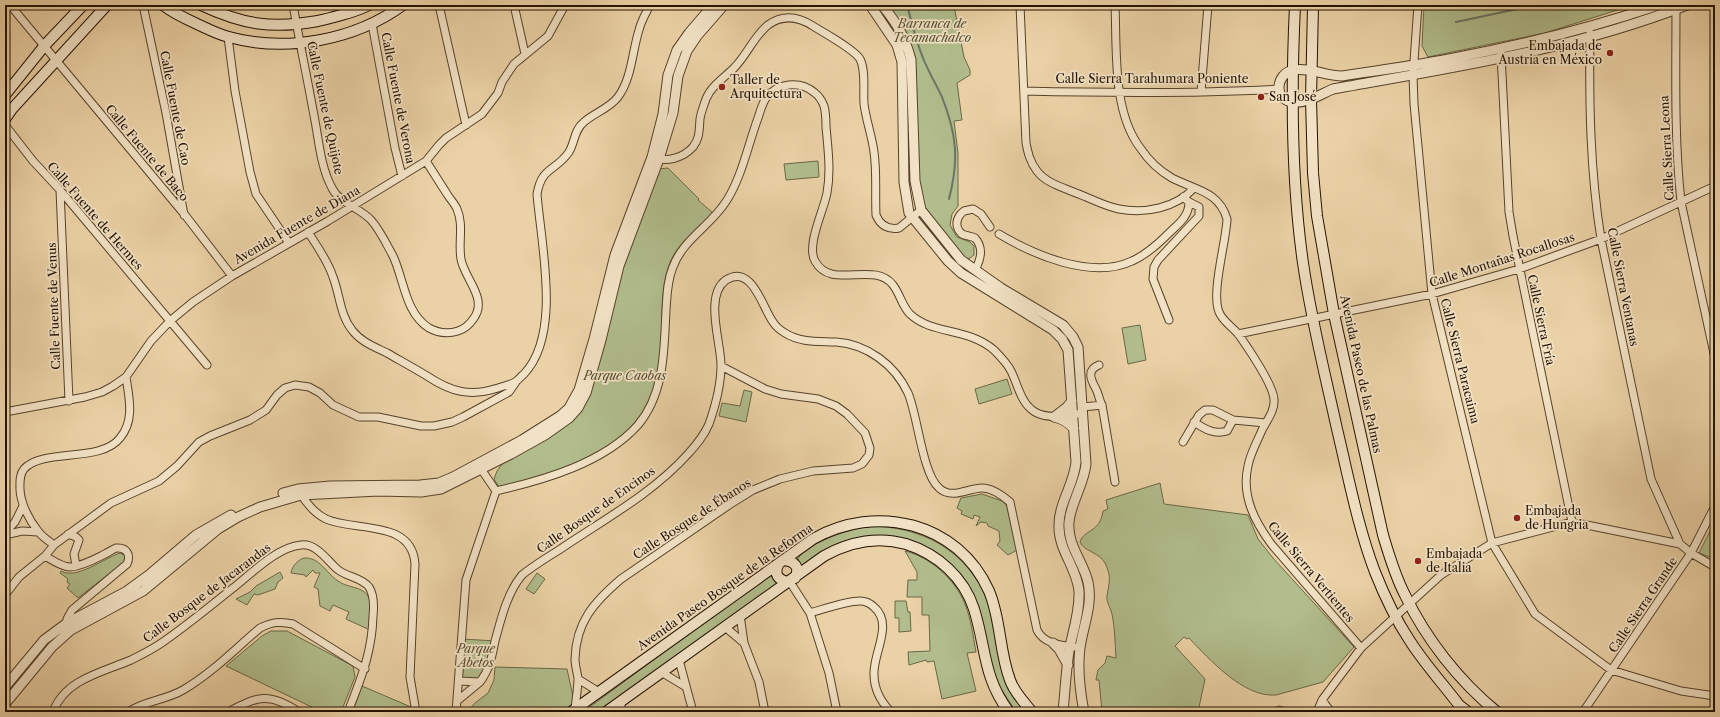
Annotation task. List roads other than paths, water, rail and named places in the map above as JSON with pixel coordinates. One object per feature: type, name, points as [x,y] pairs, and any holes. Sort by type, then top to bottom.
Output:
[{"type":"main road","points":[[5,95],[45,45],[83,5]]},
{"type":"main road","points":[[5,119],[12,109],[107,5]]},
{"type":"main road","points":[[163,5],[188,20],[228,37],[261,43],[300,44],[348,32],[372,24],[403,5]]},
{"type":"main road","points":[[201,5],[219,9],[240,20],[280,26],[296,25],[347,14],[368,5]]},
{"type":"main road","points":[[1295,5],[1292,70],[1298,215],[1303,263],[1312,318],[1358,516],[1375,572],[1410,641],[1459,705],[1468,712]]},
{"type":"main road","name":"Avenida Paseo de las Palmas","points":[[1313,5],[1311,99],[1317,216],[1334,314],[1383,535],[1394,570],[1409,603],[1444,656],[1479,698],[1497,712]]},
{"type":"main road","name":"Avenida Paseo Bosque de la Reforma","points":[[573,710],[781,562],[823,534],[844,525],[865,521],[888,520],[909,524],[942,538],[969,560],[983,580],[996,613],[1010,680],[1016,693],[1032,712]]},
{"type":"main road","points":[[606,712],[740,615],[832,552],[858,542],[877,540],[913,546],[931,555],[954,574],[970,599],[976,617],[989,678],[997,695],[1009,712]]},
{"type":"main road","points":[[790,560],[794,563],[797,568],[797,573],[792,580],[784,582],[779,579],[776,574],[776,568],[781,562],[790,560]]},
{"type":"street","name":"Calle Fuente de Baco","points":[[10,5],[45,45],[185,216],[232,276]]},
{"type":"street","name":"Calle Fuente de Cao","points":[[143,5],[166,113],[185,216]]},
{"type":"street","name":"Calle Fuente de Quijote","points":[[293,5],[327,177],[332,189],[371,221],[379,232],[394,257],[411,305],[421,321],[429,328],[441,333],[451,333],[462,330],[470,325],[476,315],[478,305],[476,292],[462,264],[459,246],[461,229],[456,208],[426,161]]},
{"type":"street","points":[[439,5],[466,125]]},
{"type":"street","points":[[514,5],[525,54]]},
{"type":"street","name":"Avenida Fuente de Diana","points":[[5,412],[69,401],[102,392],[126,377],[147,346],[170,322],[193,302],[232,276],[426,161],[439,145],[482,114],[491,103],[514,64],[525,54],[541,44],[548,36],[565,5]]},
{"type":"street","points":[[5,595],[19,578],[45,556],[54,545],[111,502],[158,481],[177,466],[199,442],[250,420],[266,410],[277,395],[285,388],[295,385],[309,387],[320,393],[334,405],[359,416],[378,417],[421,426],[434,426],[452,422],[504,396],[509,392],[516,382],[528,370],[536,356],[542,341],[546,320],[547,296],[537,194],[539,183],[545,173],[562,160],[570,150],[576,131],[582,124],[608,106],[618,97],[628,76],[639,30],[650,5]]},
{"type":"street","points":[[656,158],[668,75],[677,50],[689,33],[713,5]]},
{"type":"street","points":[[5,687],[44,640],[127,591],[149,575],[196,535],[213,524],[259,502],[299,492],[351,485],[427,485],[448,479],[479,466],[560,416],[569,408],[579,390],[594,338],[603,316],[615,255],[656,158],[673,113],[678,76],[688,51],[697,36],[724,5]]},
{"type":"street","points":[[870,5],[897,45],[902,62],[904,182],[909,212],[912,217],[948,261],[961,273],[1062,325],[1073,337],[1079,352],[1087,457],[1086,470],[1070,516],[1069,527],[1072,546],[1086,576],[1089,589],[1086,625],[1080,649],[1078,667],[1084,712]]},
{"type":"street","points":[[882,5],[894,20],[906,42],[911,60],[915,181],[921,210],[955,254],[1053,330],[1065,342],[1069,354],[1076,468],[1060,514],[1058,527],[1060,542],[1076,580],[1078,590],[1077,614],[1070,647],[1063,712]]},
{"type":"street","points":[[1020,5],[1025,126],[1028,154],[1031,163],[1044,178],[1052,183],[1108,205],[1125,210],[1141,211],[1154,209],[1176,202],[1194,188]]},
{"type":"street","name":"Calle Sierra Vertientes","points":[[1115,5],[1119,93],[1125,119],[1134,139],[1140,149],[1161,171],[1172,178],[1216,199],[1225,210],[1228,219],[1216,301],[1219,313],[1225,322],[1238,334],[1270,387],[1274,398],[1274,406],[1248,466],[1247,494],[1252,512],[1260,529],[1272,545],[1361,648]]},
{"type":"street","points":[[1201,92],[1208,5]]},
{"type":"street","name":"Calle Sierra Paracaima","points":[[1418,5],[1413,75],[1416,131],[1432,294],[1492,543],[1534,614],[1611,670],[1681,691],[1715,696]]},
{"type":"street","points":[[1659,5],[1590,26],[1459,57],[1342,76],[1330,76],[1311,69],[1292,70],[1281,77],[1279,89],[1285,100],[1293,102],[1311,99],[1333,89],[1501,59],[1590,38],[1676,7],[1687,5]]},
{"type":"street","name":"Calle Sierra Leona","points":[[1676,7],[1675,114],[1681,202],[1715,358]]},
{"type":"street","points":[[656,158],[669,160],[679,157],[687,152],[694,145],[700,133],[701,115],[707,97],[715,86],[744,57],[768,26],[777,20],[787,18],[798,19],[808,23],[852,52],[860,59],[864,103],[874,151],[876,215],[883,225],[895,229],[899,228],[921,210]]},
{"type":"street","points":[[886,27],[894,20]]},
{"type":"street","name":"Calle Fuente de Verona","points":[[372,24],[395,148],[402,176]]},
{"type":"street","name":"Calle Sierra Ventanas","points":[[1590,26],[1591,137],[1596,207],[1601,239],[1651,479],[1680,544]]},
{"type":"street","points":[[228,37],[235,91],[250,172],[256,194],[289,243]]},
{"type":"street","name":"Calle Sierra Fría","points":[[1501,48],[1510,212],[1519,269],[1572,522]]},
{"type":"street","points":[[496,491],[540,480],[593,458],[621,440],[644,416],[654,398],[660,376],[664,350],[668,285],[675,261],[687,244],[718,213],[729,196],[767,98],[775,90],[790,85],[801,86],[810,90],[821,100],[825,110],[829,167],[827,193],[812,250],[813,257],[817,265],[830,275],[874,275],[886,278],[893,285],[906,309],[920,321],[932,326],[973,337],[994,350],[1011,371],[1025,404],[1029,408],[1043,416],[1062,418],[1074,429]]},
{"type":"street","name":"Calle Sierra Tarahumara Poniente","points":[[1024,91],[1119,93],[1279,89]]},
{"type":"street","name":"Calle Fuente de Hermes","points":[[5,125],[33,161],[60,190],[207,365]]},
{"type":"street","name":"Calle Montañas Rocallosas","points":[[1238,334],[1432,294],[1519,269],[1601,239],[1715,186]]},
{"type":"street","name":"Calle Fuente de Venus","points":[[60,190],[69,401]]},
{"type":"street","points":[[1169,320],[1153,279],[1153,271],[1158,260],[1199,216],[1199,208],[1183,197]]},
{"type":"street","points":[[999,234],[1024,248],[1051,259],[1096,268],[1115,266],[1131,262],[1157,245],[1185,217],[1189,210],[1189,202]]},
{"type":"street","points":[[975,270],[981,257],[979,246],[975,238],[964,235],[959,231],[957,225],[958,218],[964,211],[973,209],[981,214],[990,227]]},
{"type":"street","points":[[308,232],[321,252],[333,276],[346,322],[354,332],[368,344],[452,390],[469,393],[487,391],[516,382]]},
{"type":"street","name":"Calle Bosque de Encinos","points":[[457,700],[480,682],[490,665],[504,611],[518,580],[526,571],[643,494],[681,462],[697,443],[709,424],[715,402],[721,366],[714,311],[716,296],[720,286],[727,279],[736,277],[746,279],[754,286],[772,321],[780,330],[791,337],[806,341],[852,345],[866,350],[886,364],[899,377],[908,394],[930,474],[938,487],[944,492],[953,494],[981,488],[987,489],[1002,495],[1010,502],[1037,630],[1042,638],[1053,643],[1080,649]]},
{"type":"street","points":[[1099,365],[1091,370],[1090,377],[1102,405],[1115,482]]},
{"type":"street","name":"Calle Bosque de Ébanos","points":[[573,710],[578,679],[575,660],[577,640],[583,622],[592,606],[621,579],[753,490],[780,479],[813,471],[853,468],[862,464],[869,455],[870,448],[864,433],[842,410],[818,399],[781,394],[765,389],[721,366]]},
{"type":"street","points":[[54,545],[38,532],[23,506],[20,494],[20,480],[23,470],[32,463],[45,459],[82,454],[104,449],[120,440],[127,428],[130,418],[130,403],[126,377]]},
{"type":"street","points":[[1054,417],[1072,401]]},
{"type":"street","points":[[1054,417],[1073,414],[1102,405]]},
{"type":"street","points":[[1184,442],[1194,422],[1205,410],[1213,410],[1234,420],[1266,423]]},
{"type":"street","points":[[1194,422],[1210,432],[1221,433],[1227,431],[1234,420]]},
{"type":"street","points":[[479,466],[496,491]]},
{"type":"street","points":[[456,712],[466,580],[496,491]]},
{"type":"street","points":[[299,492],[313,510],[325,518],[335,522],[397,534],[405,540],[411,548],[415,564],[410,677],[416,712]]},
{"type":"street","points":[[5,534],[15,522],[23,506]]},
{"type":"street","name":"Calle Sierra Grande","points":[[1583,712],[1691,553],[1715,506]]},
{"type":"street","points":[[1317,712],[1322,700],[1361,648],[1409,603],[1442,575],[1492,543],[1572,522],[1680,544],[1691,553],[1715,567]]},
{"type":"street","points":[[5,534],[22,531],[38,532]]},
{"type":"street","points":[[68,534],[79,540],[74,554],[76,566]]},
{"type":"street","name":"Calle Bosque de Jacarandas","points":[[54,712],[61,698],[77,683],[92,675],[132,660],[156,646],[233,588],[255,569],[283,551],[302,544],[311,546],[338,570],[346,575],[362,580],[368,586],[372,595],[374,605],[373,631],[365,669],[348,712]]},
{"type":"street","points":[[6,705],[69,626],[68,615],[72,610],[91,593],[120,571],[127,564],[130,558],[128,552],[122,548],[115,548],[87,563],[68,567],[45,556]]},
{"type":"street","points":[[792,580],[810,613],[829,673],[837,712]]},
{"type":"street","points":[[810,613],[858,601],[870,603],[876,608],[881,616],[882,634],[874,667],[874,680],[880,698],[891,712]]},
{"type":"street","points":[[740,615],[744,643],[759,682],[765,712]]},
{"type":"street","points":[[128,712],[132,709],[176,694],[196,683],[260,628],[271,623],[282,621],[293,624],[365,669]]},
{"type":"street","points":[[725,626],[744,643]]},
{"type":"street","points":[[1053,643],[1059,649],[1068,665]]},
{"type":"street","points":[[679,660],[693,712]]},
{"type":"street","points":[[661,672],[686,688]]},
{"type":"street","points":[[578,679],[599,692]]},
{"type":"street","points":[[459,681],[480,682]]},
{"type":"street","points":[[228,712],[249,701],[262,698],[275,699],[299,712]]},
{"type":"street","points":[[1322,700],[1331,712]]},
{"type":"street","points":[[621,701],[621,712]]},
{"type":"waterway","points":[[907,5],[921,52],[927,68],[942,97],[951,123],[955,148],[955,160],[949,199]]},
{"type":"waterway","points":[[1456,22],[1536,5]]},
{"type":"place","name":"Embajada de Austria en México","points":[[1610,53]]},
{"type":"place","name":"Taller de Arquitectura","points":[[722,87]]},
{"type":"place","name":"San José","points":[[1261,97]]},
{"type":"place","name":"Embajada de Hungria","points":[[1517,518]]},
{"type":"place","name":"Embajada de Italia","points":[[1418,561]]},
{"type":"park label","name":"Barranca de Tecamachalco","points":[[932,31]]},
{"type":"park label","name":"Parque Caobas","points":[[625,376]]},
{"type":"park label","name":"Parque Abetos","points":[[476,656]]}]
